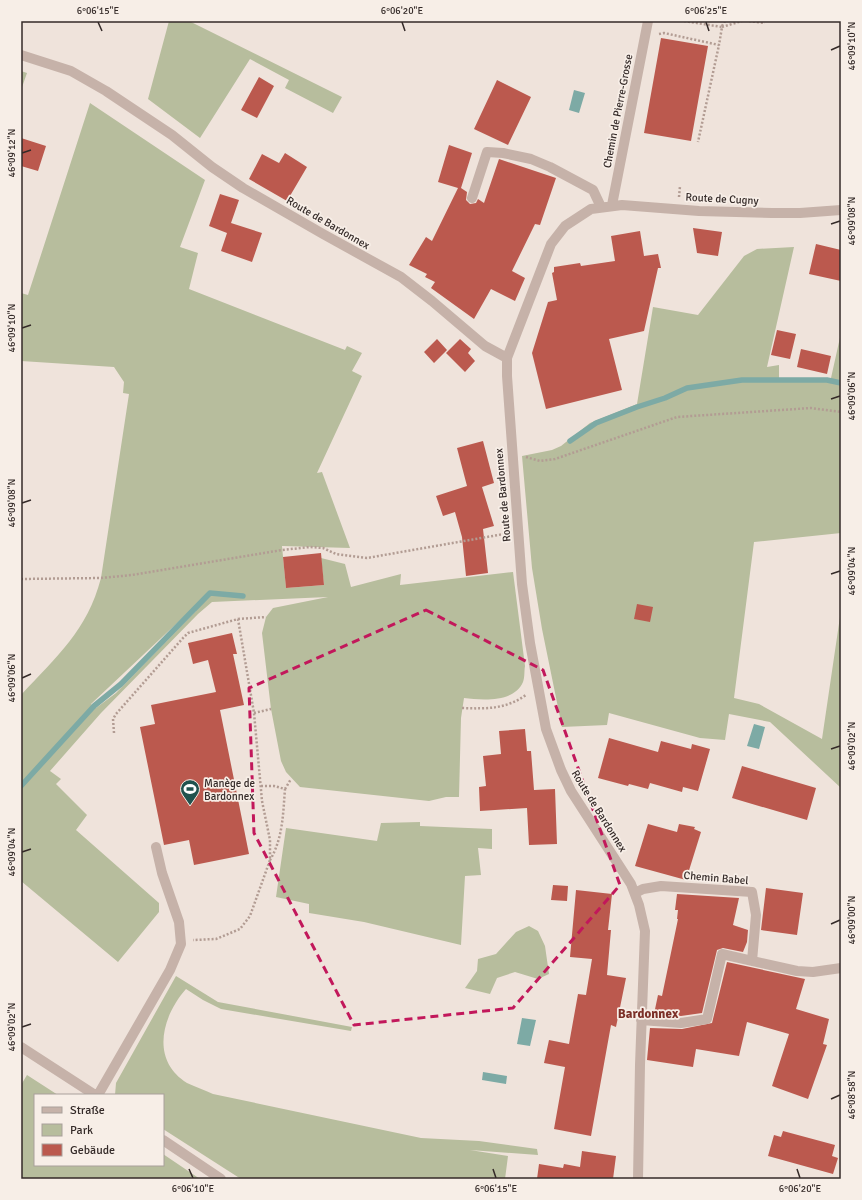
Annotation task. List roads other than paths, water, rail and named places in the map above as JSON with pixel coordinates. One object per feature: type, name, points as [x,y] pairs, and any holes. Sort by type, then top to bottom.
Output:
[{"type":"street","name":"Chemin de Pierre-Grosse","points":[[612,205],[648,21]]},
{"type":"street","name":"Route de Bardonnex","points":[[21,55],[71,71],[106,90],[172,135],[212,167],[243,188],[400,277],[432,301],[485,346],[507,358],[512,452],[522,584],[546,729],[561,770],[590,822],[625,874],[635,893],[645,931],[641,1020],[638,1179]]},
{"type":"street","points":[[472,198],[487,152],[503,153],[531,159],[593,190],[601,207]]},
{"type":"street","name":"Route de Cugny","points":[[507,358],[551,244],[558,234],[574,219],[591,209],[612,205],[772,213],[800,213],[841,210]]},
{"type":"street","points":[[99,1094],[178,954],[181,941],[179,922],[162,873],[156,847]]},
{"type":"street","name":"Chemin Babel","points":[[635,893],[643,889],[661,886],[752,892],[756,915],[752,961]]},
{"type":"street","points":[[641,1020],[681,1023],[707,1019],[722,954],[797,971],[813,972],[841,968]]},
{"type":"street","points":[[21,1047],[92,1094]]},
{"type":"street","points":[[164,1141],[221,1179]]},
{"type":"water","points":[[574,90],[585,93],[579,113],[569,110]]},
{"type":"water","points":[[754,724],[765,727],[759,749],[747,746]]},
{"type":"water","points":[[522,1018],[536,1020],[530,1046],[517,1044]]},
{"type":"water","points":[[483,1072],[507,1076],[506,1084],[482,1080]]},
{"type":"waterway","points":[[570,441],[596,423],[665,398],[687,388],[742,380],[827,380],[841,383]]},
{"type":"waterway","points":[[21,786],[94,706],[121,684],[210,593],[243,596]]},
{"type":"place","name":"Manège de Bardonnex","points":[[190,806]]},
{"type":"district","name":"Bardonnex","points":[[648,1014]]}]
